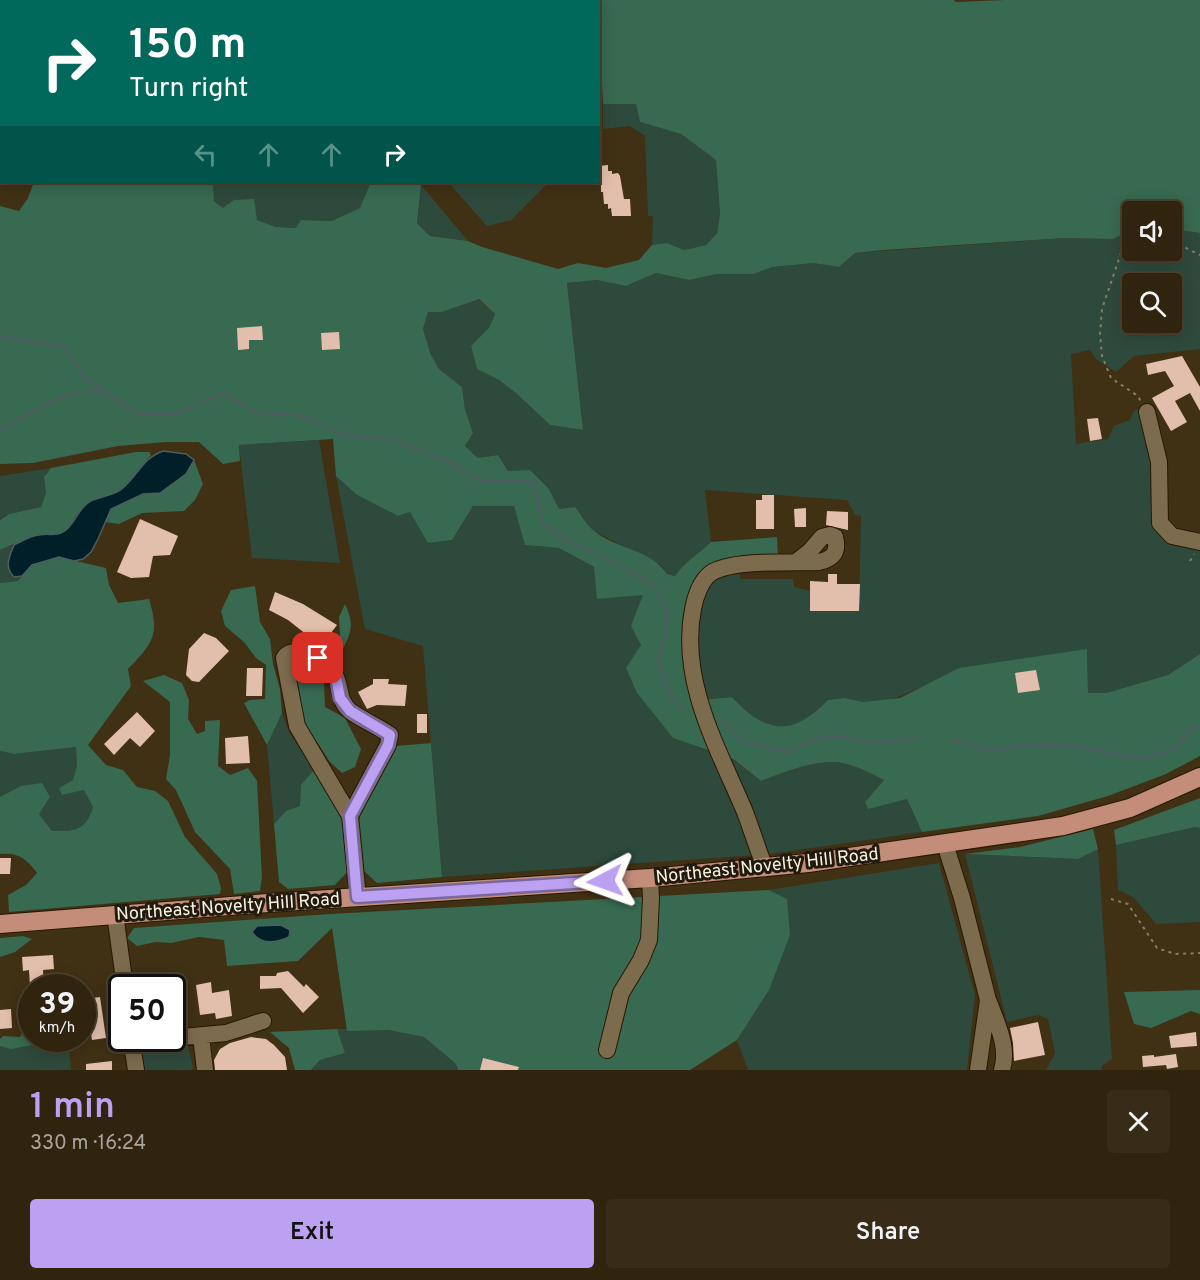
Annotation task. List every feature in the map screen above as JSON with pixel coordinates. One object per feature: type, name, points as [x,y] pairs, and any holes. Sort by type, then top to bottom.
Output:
[{"type":"main road","name":"Northeast Novelty Hill Road","points":[[0,924],[357,897],[650,879],[765,868],[1063,826],[1101,817],[1159,797],[1200,777]]},
{"type":"street","points":[[1147,412],[1158,462],[1160,523],[1172,536],[1200,542]]},
{"type":"street","points":[[765,868],[746,815],[702,711],[692,669],[689,627],[694,599],[703,582],[712,572],[737,565],[796,562]]},
{"type":"street","points":[[350,816],[388,745],[390,735],[350,711],[340,698],[336,677],[330,666],[318,658],[292,651],[284,658],[295,705],[297,726],[350,816],[357,897]]},
{"type":"street","points":[[945,844],[962,898],[987,1000],[1004,1044],[1005,1062],[1002,1070]]},
{"type":"street","points":[[607,1050],[621,993],[641,960],[649,940],[650,879]]},
{"type":"street","points":[[115,914],[122,974]]},
{"type":"street","points":[[978,1070],[987,1000]]},
{"type":"street","points":[[186,1036],[226,1034],[263,1021]]},
{"type":"street","points":[[201,1035],[205,1070]]},
{"type":"street","points":[[134,1052],[136,1070]]},
{"type":"path","points":[[1182,246],[1200,255]]},
{"type":"path","points":[[1122,252],[1102,309],[1100,334],[1102,356],[1111,378],[1138,396],[1147,412]]},
{"type":"path","points":[[1111,898],[1128,904],[1157,948],[1175,954],[1200,953]]},
{"type":"green space","points":[[600,0],[954,0],[956,2],[1200,0],[1200,233],[1182,230],[1182,201],[1122,201],[1122,235],[1113,239],[1063,238],[884,250],[855,253],[839,267],[813,263],[773,267],[753,274],[717,274],[689,280],[656,273],[626,286],[597,280],[567,283],[583,430],[550,425],[499,380],[477,369],[471,346],[489,328],[495,314],[479,299],[442,312],[428,312],[423,329],[431,355],[439,369],[462,387],[465,409],[473,433],[465,446],[478,458],[498,455],[508,471],[530,470],[549,489],[559,509],[575,507],[590,528],[602,536],[652,559],[667,574],[675,576],[687,562],[711,542],[777,537],[778,558],[740,559],[712,564],[705,567],[697,578],[685,606],[683,622],[685,652],[694,698],[732,697],[756,718],[768,724],[791,725],[815,712],[828,700],[844,698],[863,702],[900,698],[959,668],[1087,649],[1088,693],[1106,693],[1168,675],[1200,654],[1200,756],[1166,774],[1108,796],[1038,816],[922,832],[907,799],[868,809],[865,802],[884,780],[858,768],[837,762],[812,764],[761,781],[733,759],[673,738],[637,693],[626,668],[641,645],[631,626],[643,595],[597,599],[594,567],[559,548],[525,545],[514,506],[473,506],[452,540],[428,543],[410,512],[398,516],[357,495],[336,476],[333,439],[239,445],[240,461],[223,464],[199,442],[166,442],[118,446],[33,463],[0,464],[0,206],[19,211],[28,198],[34,183],[213,183],[214,201],[223,208],[234,200],[254,199],[257,220],[276,227],[296,228],[301,220],[332,221],[360,208],[371,183],[420,183],[417,223],[430,236],[468,241],[558,269],[578,263],[606,268],[639,260],[652,245],[667,243],[684,250],[706,245],[717,233],[720,214],[716,160],[681,134],[640,122],[636,104],[603,104]]},
{"type":"green space","points":[[603,104],[636,104],[640,122],[681,134],[716,160],[720,214],[717,233],[706,245],[684,250],[667,243],[652,245],[653,216],[648,216],[645,136],[630,126],[603,129]]},
{"type":"green space","points":[[213,183],[371,183],[361,208],[333,221],[302,220],[297,228],[276,227],[223,208],[214,201]]},
{"type":"green space","points":[[449,183],[548,183],[511,220],[487,226]]},
{"type":"green space","points":[[421,185],[468,241],[430,236],[417,223]]},
{"type":"green space","points":[[1182,230],[1200,233],[1200,349],[1134,356],[1116,372],[1096,359],[1090,350],[1071,354],[1076,444],[1108,439],[1114,426],[1130,420],[1134,411],[1138,409],[1151,451],[1154,478],[1153,515],[1161,538],[1190,547],[1200,547],[1200,654],[1168,675],[1106,693],[1088,693],[1087,649],[918,688],[884,701],[828,700],[815,712],[791,725],[768,724],[744,709],[732,697],[703,699],[693,650],[702,590],[716,577],[740,570],[740,579],[793,579],[794,587],[810,591],[810,611],[859,611],[861,516],[855,515],[847,500],[705,490],[711,542],[687,562],[675,576],[667,574],[662,566],[592,530],[575,507],[559,509],[549,489],[508,471],[498,455],[478,458],[465,446],[473,433],[465,409],[462,387],[439,369],[431,355],[423,329],[428,312],[442,312],[478,299],[495,314],[490,328],[471,346],[477,369],[499,380],[550,425],[583,430],[567,283],[597,280],[626,286],[656,273],[689,280],[717,274],[753,274],[773,267],[813,263],[839,267],[855,253],[1063,238],[1112,239],[1122,234],[1122,261],[1182,261]]},
{"type":"green space","points":[[319,440],[340,563],[252,558],[239,445]]},
{"type":"green space","points":[[136,452],[149,452],[151,455],[122,490],[89,503],[77,514],[64,532],[52,535],[40,534],[0,550],[0,520],[9,514],[41,507],[46,493],[44,477],[51,468]]},
{"type":"green space","points":[[194,460],[203,484],[195,500],[184,511],[142,513],[119,524],[104,522],[111,509],[143,494],[160,493],[186,474]]},
{"type":"green space","points":[[51,468],[44,477],[46,493],[41,507],[9,514],[0,519],[0,476]]},
{"type":"green space","points":[[336,476],[357,495],[398,516],[410,512],[452,540],[473,506],[515,506],[525,545],[559,548],[644,595],[637,693],[673,738],[733,760],[761,781],[812,764],[837,762],[858,768],[884,780],[865,802],[907,799],[922,832],[770,854],[442,877],[423,646],[365,629]]},
{"type":"green space","points":[[14,545],[8,560],[14,577],[22,576],[18,581],[0,583],[0,550]]},
{"type":"green space","points":[[59,557],[106,568],[109,585],[118,603],[149,599],[154,621],[152,638],[149,645],[128,669],[131,686],[88,745],[106,765],[123,770],[137,787],[155,791],[168,801],[185,837],[217,874],[221,888],[220,894],[9,912],[8,895],[26,885],[37,873],[22,858],[12,854],[0,854],[0,797],[21,786],[42,783],[50,797],[39,814],[52,831],[78,828],[87,821],[93,807],[84,790],[62,795],[59,788],[73,780],[77,765],[76,747],[14,754],[0,751],[0,583],[18,581],[31,565]]},
{"type":"green space","points":[[255,586],[260,622],[270,639],[273,664],[280,689],[282,713],[267,745],[244,703],[250,700],[265,699],[266,665],[256,658],[244,642],[225,626],[221,611],[231,590]]},
{"type":"green space","points":[[345,604],[351,623],[341,653],[339,617]]},
{"type":"green space","points":[[291,666],[306,667],[324,678],[325,707],[345,718],[361,749],[355,767],[342,773],[330,762],[305,724]]},
{"type":"green space","points":[[164,675],[182,683],[189,700],[188,719],[197,734],[205,731],[205,721],[220,720],[218,766],[230,775],[248,768],[257,781],[262,877],[260,891],[234,894],[230,869],[195,832],[176,790],[166,779],[170,755],[170,702],[143,681]]},
{"type":"green space","points":[[282,713],[289,732],[314,770],[301,786],[300,806],[286,811],[274,824],[267,745]]},
{"type":"green space","points":[[431,743],[442,877],[377,883],[363,870],[358,825],[364,800],[396,746]]},
{"type":"green space","points":[[76,747],[77,765],[73,780],[59,788],[63,795],[84,789],[93,807],[83,826],[67,831],[52,831],[39,814],[0,797],[0,751],[14,754]]},
{"type":"green space","points":[[314,770],[341,815],[348,848],[349,870],[335,885],[288,889],[279,882],[274,824],[286,811],[300,806],[301,785]]},
{"type":"green space","points":[[1200,798],[1200,828],[1195,827],[1116,845],[1114,830]]},
{"type":"green space","points":[[1195,827],[1200,828],[1200,922],[1156,924],[1133,897],[1118,890],[1116,845]]},
{"type":"green space","points":[[1093,829],[1098,849],[1078,859],[965,854],[1020,847]]},
{"type":"green space","points":[[1098,849],[1112,1059],[1103,1065],[1101,1070],[1046,1070],[1055,1053],[1048,1019],[1038,1015],[1007,1022],[965,854],[1078,859]]},
{"type":"green space","points":[[939,863],[975,995],[967,1070],[748,1070],[737,1040],[769,990],[787,899],[769,890]]},
{"type":"green space","points":[[769,890],[787,899],[790,935],[769,990],[737,1040],[690,1070],[458,1070],[456,1064],[424,1037],[388,1030],[347,1031],[332,928],[298,961],[227,966],[224,940],[199,937],[171,943],[156,942],[137,946],[127,938],[134,928],[330,914]]},
{"type":"green space","points":[[23,936],[32,939],[15,952],[0,957],[0,938]]},
{"type":"green space","points":[[1200,990],[1200,1014],[1191,1011],[1151,1028],[1134,1024],[1124,992]]},
{"type":"green space","points":[[337,1029],[388,1030],[424,1037],[456,1064],[458,1070],[311,1070],[320,1060],[345,1053]]},
{"type":"green space","points":[[337,1029],[345,1053],[320,1060],[311,1070],[295,1070],[289,1048],[270,1032]]},
{"type":"green space","points":[[3,1036],[18,1037],[18,1048],[11,1049],[0,1046],[0,1039]]},
{"type":"green space","points":[[186,1041],[193,1068],[191,1070],[144,1070],[141,1052],[186,1052]]},
{"type":"green space","points":[[18,1045],[18,1052],[69,1052],[71,1070],[0,1070],[0,1046]]},
{"type":"water","points":[[163,451],[186,454],[194,460],[186,474],[160,493],[143,494],[111,509],[91,552],[83,559],[74,561],[59,557],[32,565],[22,576],[14,577],[8,566],[14,545],[43,534],[63,532],[85,505],[120,491],[150,458]]},
{"type":"water","points":[[281,925],[290,930],[289,937],[279,941],[264,941],[252,932],[257,926]]},
{"type":"building","points":[[608,165],[608,171],[612,171],[612,174],[618,173],[620,176],[624,199],[630,199],[631,216],[612,216],[611,208],[608,209],[608,204],[604,204],[601,185],[598,185],[600,166]]},
{"type":"building","points":[[262,326],[263,340],[249,340],[249,349],[238,350],[237,328]]},
{"type":"building","points":[[339,332],[340,349],[322,350],[321,333]]},
{"type":"building","points":[[1182,356],[1200,387],[1200,411],[1190,393],[1175,401],[1187,422],[1171,431],[1152,398],[1174,386],[1165,371],[1148,375],[1146,364]]},
{"type":"building","points":[[1098,418],[1102,439],[1090,441],[1087,419]]},
{"type":"building","points":[[762,495],[774,495],[774,529],[756,529],[756,500],[762,500]]},
{"type":"building","points":[[806,508],[806,527],[795,527],[794,509]]},
{"type":"building","points":[[827,511],[848,512],[848,530],[826,525]]},
{"type":"building","points":[[140,519],[178,536],[170,555],[153,556],[149,577],[131,578],[117,572]]},
{"type":"building","points":[[828,574],[837,574],[837,584],[860,584],[859,611],[810,611],[810,581],[828,582]]},
{"type":"building","points":[[275,592],[303,604],[337,625],[321,646],[288,620],[269,610]]},
{"type":"building","points":[[204,633],[216,638],[229,651],[199,682],[192,681],[186,675],[189,649]]},
{"type":"building","points":[[247,668],[263,668],[262,696],[246,696]]},
{"type":"building","points":[[1036,670],[1040,690],[1018,693],[1015,673]]},
{"type":"building","points":[[373,679],[389,679],[388,684],[407,685],[405,706],[377,705],[367,709],[358,692],[373,684]]},
{"type":"building","points":[[137,712],[155,731],[140,747],[130,738],[114,755],[104,744]]},
{"type":"building","points":[[417,714],[427,714],[427,733],[417,733]]},
{"type":"building","points":[[248,736],[250,763],[226,764],[225,738]]},
{"type":"building","points":[[0,858],[11,858],[10,874],[0,874]]},
{"type":"building","points":[[53,955],[54,969],[43,970],[43,974],[29,974],[29,970],[23,971],[22,957]]},
{"type":"building","points":[[288,971],[304,987],[306,984],[319,997],[303,1013],[281,988],[260,989],[260,976],[276,976],[277,973]]},
{"type":"building","points":[[211,982],[212,993],[229,990],[232,1016],[216,1019],[215,1013],[200,1015],[196,985]]},
{"type":"building","points":[[100,997],[106,1038],[96,1039],[96,998]]},
{"type":"building","points":[[11,1009],[12,1028],[0,1029],[0,1010]]},
{"type":"building","points":[[1038,1022],[1045,1055],[1014,1061],[1010,1028]]},
{"type":"building","points":[[1196,1032],[1197,1046],[1171,1048],[1169,1036]]},
{"type":"building","points":[[251,1037],[266,1039],[274,1045],[285,1057],[287,1070],[215,1070],[214,1060],[220,1049],[230,1043]]},
{"type":"building","points":[[1176,1054],[1178,1067],[1167,1069],[1166,1065],[1143,1067],[1142,1056]]},
{"type":"building","points":[[483,1058],[519,1067],[518,1070],[480,1070]]},
{"type":"building","points":[[112,1061],[112,1070],[86,1070],[86,1064]]},
{"type":"waterway","points":[[0,337],[63,346],[86,379],[138,414],[175,414],[224,393],[253,412],[299,415],[344,435],[394,440],[447,461],[482,481],[533,481],[543,524],[570,542],[610,560],[652,584],[667,608],[665,635],[658,660],[669,693],[684,709]]},
{"type":"waterway","points":[[0,430],[51,402],[76,393],[102,391]]},
{"type":"waterway","points":[[720,718],[741,741],[787,752],[813,740],[837,736],[876,743],[920,738]]},
{"type":"waterway","points":[[953,740],[992,751],[1023,745],[1077,746],[1123,756],[1148,758],[1174,749],[1193,727],[1200,727]]},
{"type":"route","points":[[318,658],[330,666],[336,677],[340,698],[350,711],[390,735],[388,745],[350,816],[357,897],[605,881]]}]
